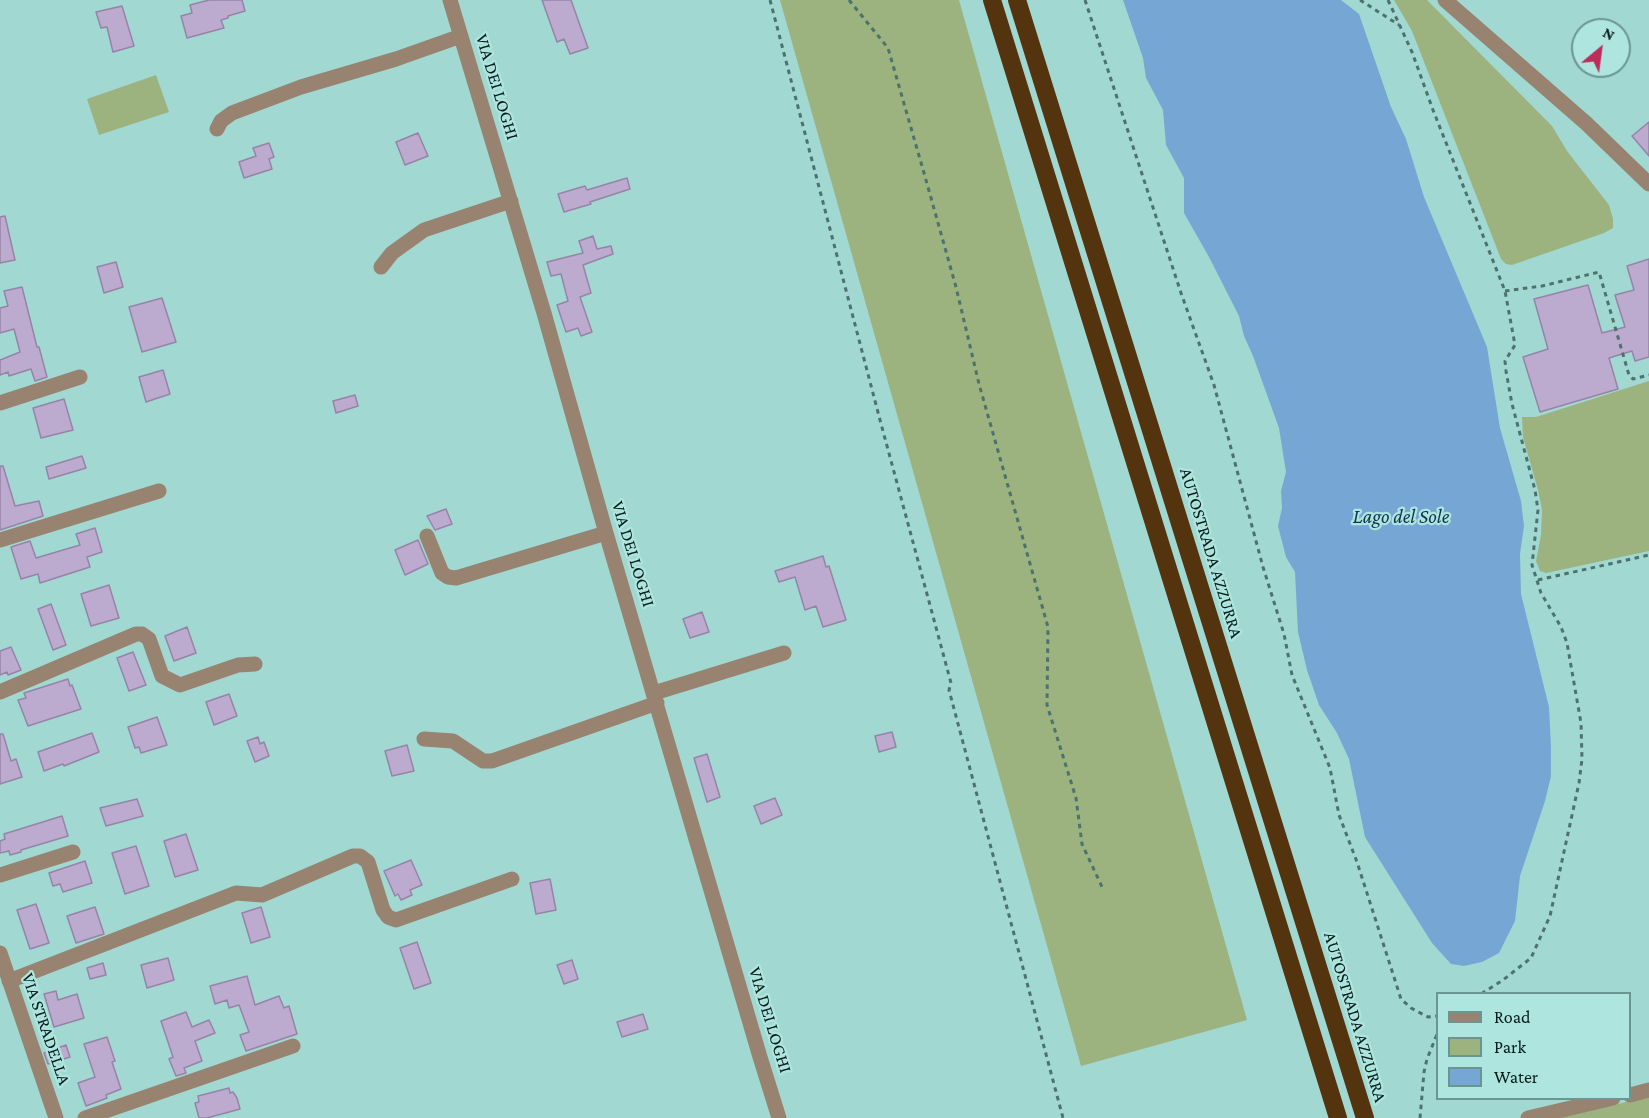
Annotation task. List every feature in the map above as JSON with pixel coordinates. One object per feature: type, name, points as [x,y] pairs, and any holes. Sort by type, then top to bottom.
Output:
[{"type":"highway","points":[[992,0],[1338,1118]]},
{"type":"highway","name":"AUTOSTRADA AZZURRA","points":[[1017,0],[1365,1118]]},
{"type":"street","name":"VIA DEI LOGHI","points":[[450,0],[779,1118]]},
{"type":"street","points":[[1445,0],[1537,79],[1649,184]]},
{"type":"street","points":[[217,129],[221,121],[232,113],[282,94],[461,36]]},
{"type":"street","points":[[381,267],[392,253],[424,230],[511,201]]},
{"type":"street","points":[[0,404],[80,377]]},
{"type":"street","points":[[0,540],[159,490]]},
{"type":"street","points":[[427,536],[442,573],[456,578],[606,533]]},
{"type":"street","points":[[0,692],[136,634],[142,634],[149,639],[162,676],[180,685],[238,665],[255,664]]},
{"type":"street","points":[[424,739],[453,741],[483,761],[492,761],[655,698],[784,653]]},
{"type":"street","points":[[0,874],[73,852]]},
{"type":"street","points":[[9,981],[236,893],[262,895],[353,856],[360,856],[368,862],[383,910],[388,917],[396,920],[512,879]]},
{"type":"street","name":"VIA STRADELLA","points":[[0,953],[56,1118]]},
{"type":"street","points":[[85,1118],[293,1046]]},
{"type":"street","points":[[1631,1094],[1649,1090]]},
{"type":"street","points":[[1528,1118],[1604,1100]]},
{"type":"path","points":[[770,0],[951,682],[950,690],[1063,1118]]},
{"type":"path","points":[[849,0],[888,48],[957,287],[979,384],[1048,627],[1047,705],[1076,798],[1082,844],[1103,889]]},
{"type":"path","points":[[1085,0],[1181,293],[1214,385],[1263,567],[1284,634],[1292,675],[1330,768],[1339,815],[1357,861],[1401,999],[1411,1008],[1428,1017],[1436,1016]]},
{"type":"path","points":[[1360,0],[1401,26]]},
{"type":"path","points":[[1388,0],[1401,26],[1505,291],[1515,345],[1505,361],[1506,371],[1538,510],[1532,565],[1541,593],[1567,642],[1581,723],[1582,759],[1579,783],[1550,916],[1531,958],[1503,980],[1483,992]]},
{"type":"path","points":[[1505,291],[1542,286],[1599,272],[1629,375],[1633,379],[1649,375]]},
{"type":"path","points":[[1538,580],[1649,555]]},
{"type":"path","points":[[1420,1118],[1424,1072],[1436,1035]]},
{"type":"green space","points":[[780,0],[959,0],[1247,1020],[1081,1066]]},
{"type":"green space","points":[[1394,0],[1427,0],[1552,126],[1567,151],[1609,205],[1613,228],[1512,265],[1506,264],[1501,259],[1412,31]]},
{"type":"green space","points":[[156,75],[169,112],[99,135],[87,99]]},
{"type":"green space","points":[[1649,381],[1649,551],[1546,573],[1540,571],[1536,561],[1541,535],[1542,510],[1523,437],[1522,417],[1536,417]]},
{"type":"green space","points":[[1649,1097],[1649,1118],[1554,1118]]},
{"type":"water","name":"Lago del Sole","points":[[1123,0],[1341,0],[1359,14],[1391,107],[1406,139],[1424,197],[1487,347],[1500,428],[1521,501],[1524,526],[1520,554],[1521,594],[1549,707],[1551,776],[1520,876],[1515,921],[1499,953],[1482,962],[1464,966],[1451,964],[1432,943],[1365,837],[1349,759],[1337,733],[1319,705],[1307,670],[1298,632],[1295,572],[1286,557],[1278,526],[1282,508],[1281,491],[1286,472],[1279,428],[1244,336],[1239,316],[1184,213],[1184,178],[1166,145],[1163,110],[1146,78],[1143,58]]},
{"type":"building","points":[[209,0],[242,0],[245,11],[221,20],[224,28],[187,38],[181,16],[192,13],[190,5]]},
{"type":"building","points":[[542,0],[571,0],[588,48],[570,54],[564,39],[557,42]]},
{"type":"building","points":[[122,6],[134,46],[113,52],[107,27],[101,28],[96,12]]},
{"type":"building","points":[[1649,122],[1649,156],[1632,136]]},
{"type":"building","points":[[418,133],[428,156],[405,165],[396,142]]},
{"type":"building","points":[[269,143],[274,157],[269,159],[272,169],[244,178],[239,162],[256,156],[253,148]]},
{"type":"building","points":[[627,178],[630,189],[564,212],[558,194],[585,186],[587,190]]},
{"type":"building","points":[[5,216],[15,260],[0,263],[0,217]]},
{"type":"building","points":[[593,236],[597,249],[611,246],[613,254],[583,265],[591,293],[580,297],[592,332],[581,336],[578,328],[566,332],[557,305],[568,301],[561,274],[551,276],[547,262],[583,253],[579,241]]},
{"type":"building","points":[[1649,259],[1649,357],[1635,361],[1632,351],[1609,358],[1618,389],[1540,412],[1523,357],[1548,349],[1534,299],[1588,285],[1602,333],[1625,327],[1615,295],[1634,290],[1627,266]]},
{"type":"building","points":[[116,262],[123,287],[104,293],[97,267]]},
{"type":"building","points":[[22,287],[47,377],[35,381],[31,369],[9,376],[8,372],[0,375],[0,360],[20,352],[14,329],[0,333],[0,308],[8,306],[4,291]]},
{"type":"building","points":[[162,298],[176,342],[142,352],[129,307]]},
{"type":"building","points":[[163,370],[170,394],[146,402],[139,377]]},
{"type":"building","points":[[355,395],[358,406],[336,413],[333,401]]},
{"type":"building","points":[[64,399],[73,430],[41,438],[33,408]]},
{"type":"building","points":[[82,456],[86,468],[49,479],[46,467]]},
{"type":"building","points":[[0,466],[3,466],[15,506],[39,501],[43,516],[0,530]]},
{"type":"building","points":[[446,509],[452,524],[435,530],[427,516]]},
{"type":"building","points":[[95,528],[102,552],[87,557],[90,567],[40,583],[38,574],[21,579],[11,547],[30,541],[36,558],[80,545],[76,534]]},
{"type":"building","points":[[418,540],[428,564],[405,575],[395,550]]},
{"type":"building","points":[[823,556],[826,567],[829,566],[846,620],[823,627],[816,606],[805,610],[795,577],[779,582],[775,571]]},
{"type":"building","points":[[109,585],[119,618],[91,626],[81,594]]},
{"type":"building","points":[[51,604],[66,645],[53,650],[38,609]]},
{"type":"building","points":[[702,612],[709,632],[690,638],[683,619]]},
{"type":"building","points":[[187,627],[196,653],[174,661],[165,636]]},
{"type":"building","points":[[11,647],[21,670],[8,675],[7,672],[0,675],[0,651]]},
{"type":"building","points":[[133,652],[146,685],[129,691],[117,658]]},
{"type":"building","points":[[68,679],[81,709],[28,726],[18,700],[26,698],[24,693]]},
{"type":"building","points":[[229,694],[237,716],[214,725],[206,702]]},
{"type":"building","points":[[157,717],[167,745],[141,753],[139,747],[135,748],[128,727]]},
{"type":"building","points":[[892,732],[896,747],[879,752],[875,736]]},
{"type":"building","points":[[92,733],[99,752],[64,766],[63,764],[44,771],[38,752]]},
{"type":"building","points":[[0,734],[3,734],[11,761],[16,759],[22,777],[0,784]]},
{"type":"building","points":[[258,737],[260,744],[264,742],[269,756],[255,762],[247,741]]},
{"type":"building","points":[[407,745],[414,771],[392,776],[385,751]]},
{"type":"building","points":[[707,754],[720,797],[707,802],[694,758]]},
{"type":"building","points":[[775,798],[782,815],[761,824],[754,806]]},
{"type":"building","points":[[137,799],[143,816],[106,826],[100,808]]},
{"type":"building","points":[[62,816],[68,836],[10,855],[9,851],[0,853],[0,841],[5,839],[4,834]]},
{"type":"building","points":[[186,834],[198,870],[175,877],[164,841]]},
{"type":"building","points":[[136,846],[149,886],[125,894],[112,853]]},
{"type":"building","points":[[411,860],[422,885],[410,890],[412,895],[401,900],[398,894],[395,896],[384,871]]},
{"type":"building","points":[[85,861],[92,883],[63,892],[60,884],[53,886],[49,873]]},
{"type":"building","points":[[550,879],[556,910],[536,914],[530,883]]},
{"type":"building","points":[[36,904],[49,943],[30,949],[17,910]]},
{"type":"building","points":[[95,907],[104,934],[76,943],[67,916]]},
{"type":"building","points":[[261,907],[270,937],[251,943],[242,913]]},
{"type":"building","points":[[417,942],[431,983],[414,989],[400,948]]},
{"type":"building","points":[[168,958],[174,980],[147,988],[141,965]]},
{"type":"building","points":[[572,960],[578,979],[564,984],[557,965]]},
{"type":"building","points":[[103,963],[106,975],[90,979],[87,968]]},
{"type":"building","points":[[247,976],[255,1005],[279,996],[284,1008],[289,1006],[297,1034],[246,1051],[240,1035],[249,1032],[239,1005],[229,1008],[227,1000],[215,1004],[210,986]]},
{"type":"building","points":[[56,991],[58,1000],[77,994],[84,1018],[54,1027],[44,994]]},
{"type":"building","points":[[186,1012],[192,1027],[209,1020],[215,1033],[195,1041],[202,1061],[184,1068],[186,1073],[176,1076],[169,1059],[173,1057],[161,1021]]},
{"type":"building","points":[[643,1014],[648,1029],[622,1037],[617,1022]]},
{"type":"building","points":[[107,1037],[121,1089],[106,1095],[107,1098],[86,1106],[78,1083],[95,1077],[84,1044]]},
{"type":"building","points":[[66,1045],[70,1057],[48,1064],[44,1053]]},
{"type":"building","points":[[229,1088],[230,1093],[233,1092],[237,1098],[240,1109],[199,1118],[195,1103],[199,1102],[198,1096]]}]
